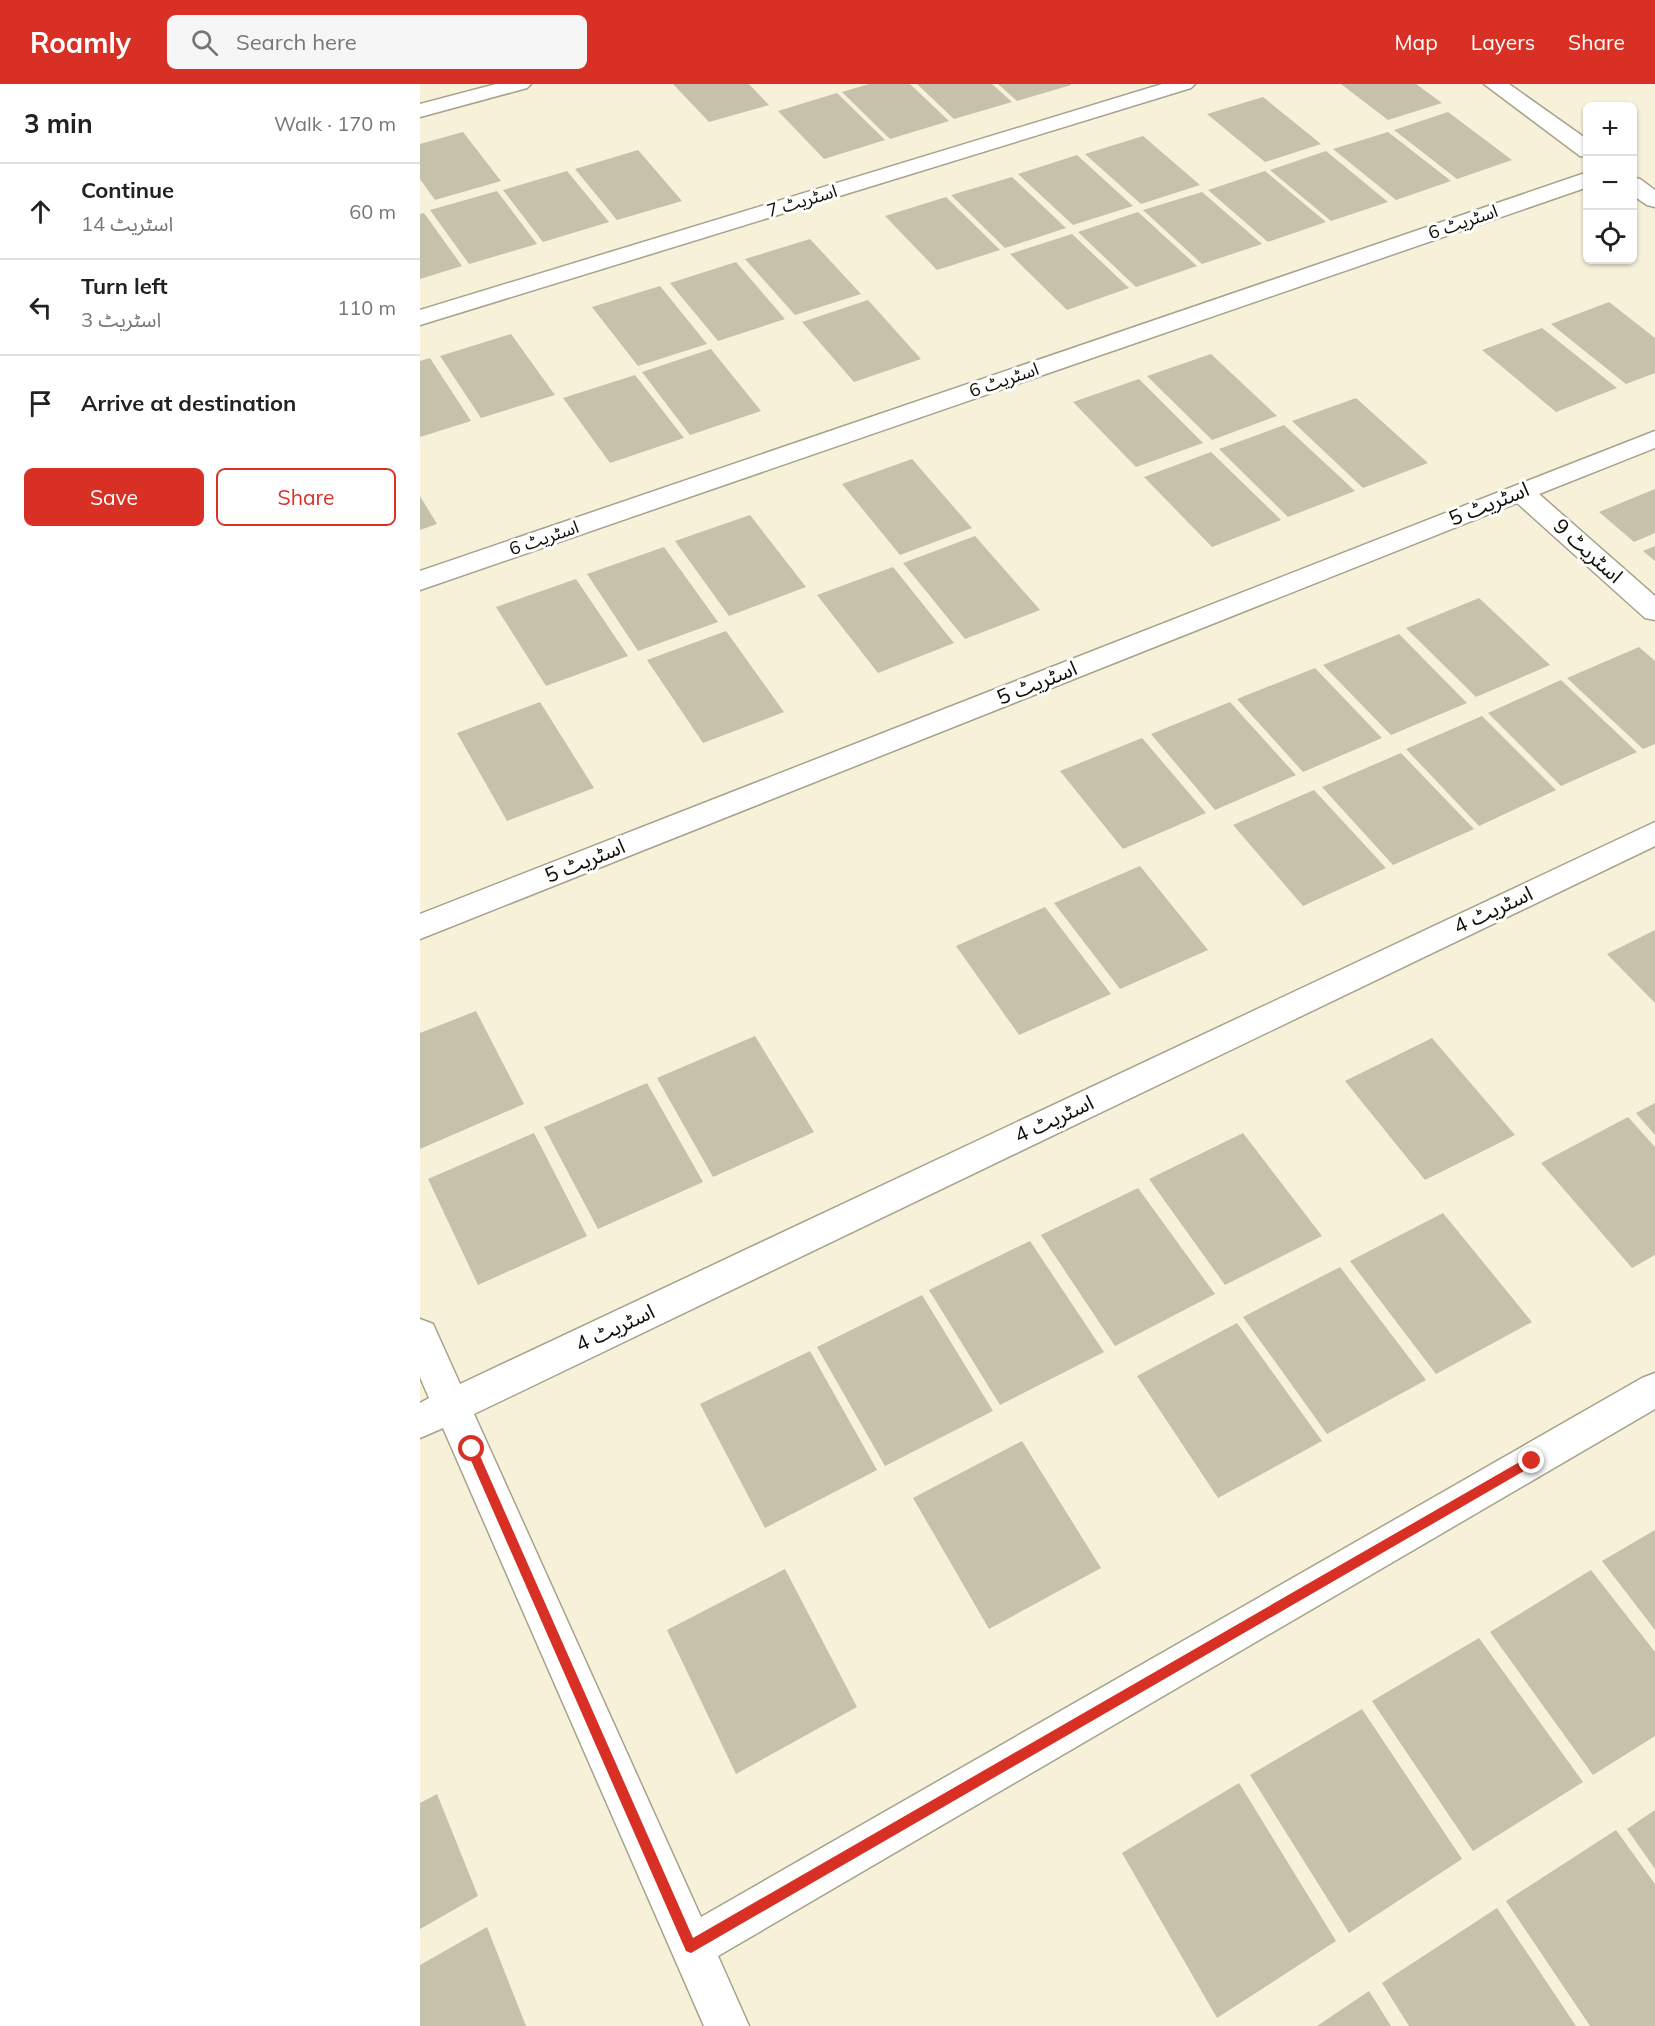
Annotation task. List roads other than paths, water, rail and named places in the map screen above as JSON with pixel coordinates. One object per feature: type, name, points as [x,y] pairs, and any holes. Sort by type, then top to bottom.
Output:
[{"type":"street","points":[[420,111],[520,84]]},
{"type":"street","name":"اسٹریٹ 7","points":[[420,318],[1184,84]]},
{"type":"street","points":[[1495,84],[1583,148]]},
{"type":"street","name":"اسٹریٹ 6","points":[[420,581],[1583,180]]},
{"type":"street","points":[[1637,187],[1655,200]]},
{"type":"street","name":"اسٹریٹ 5","points":[[420,927],[1655,439]]},
{"type":"street","name":"اسٹریٹ 9","points":[[1521,492],[1655,611]]},
{"type":"street","name":"اسٹریٹ 4","points":[[436,1413],[1655,833]]},
{"type":"street","points":[[420,1335],[436,1413],[727,2026]]},
{"type":"street","points":[[691,1947],[1655,1390]]}]
